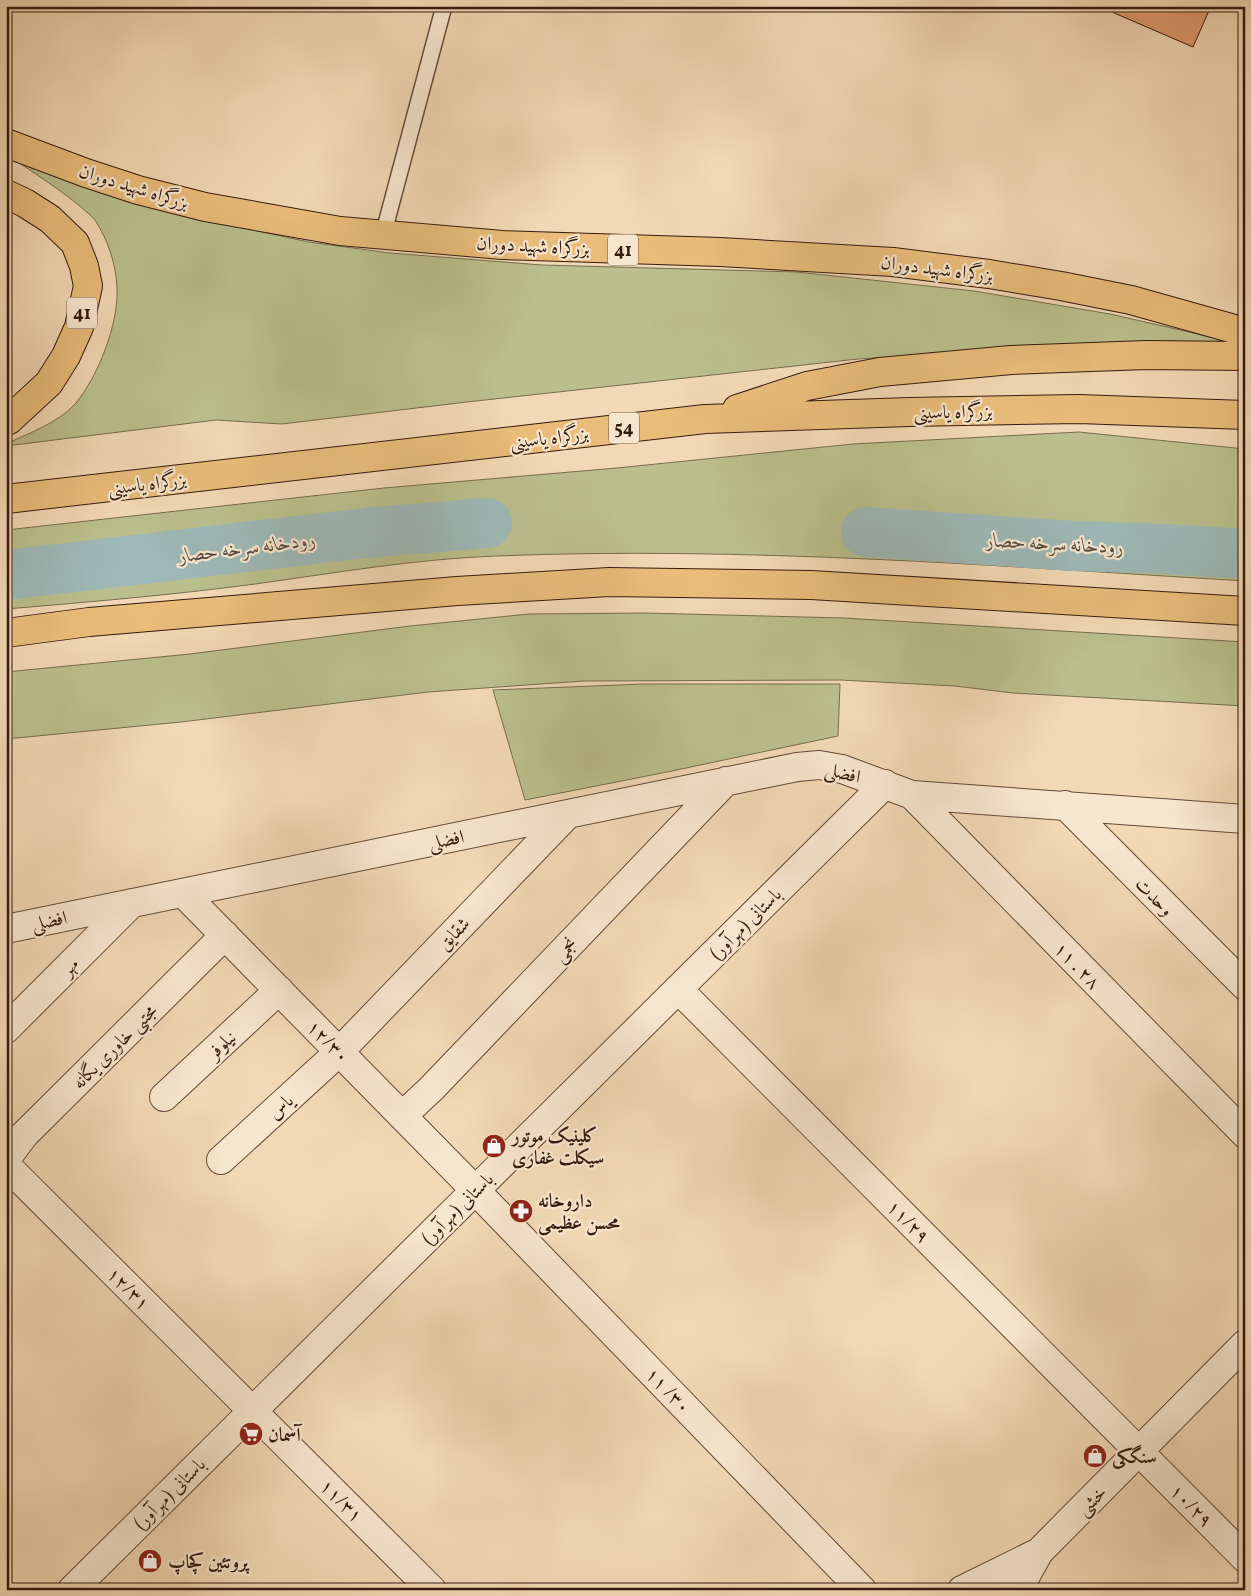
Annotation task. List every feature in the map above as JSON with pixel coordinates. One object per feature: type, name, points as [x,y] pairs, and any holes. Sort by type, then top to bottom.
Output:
[{"type":"highway","name":"بزرگراه شهید دوران","points":[[6,143],[129,187],[205,207],[340,231],[502,245],[720,252],[893,262],[988,274],[1061,286],[1130,300],[1245,332]]},
{"type":"highway","name":"41","points":[[6,194],[25,203],[50,219],[75,243],[84,266],[88,286],[79,327],[66,356],[49,383],[6,422]]},
{"type":"highway","points":[[705,419],[807,386],[880,372],[1011,360],[1146,355],[1245,356]]},
{"type":"highway","name":"بزرگراه یاسینی","points":[[6,499],[705,419],[910,412],[1080,409],[1245,415]]},
{"type":"highway","points":[[6,633],[98,621],[458,591],[609,582],[811,585],[1245,611]]},
{"type":"street","name":"افضلی","points":[[6,929],[797,767],[819,765],[842,769],[912,795]]},
{"type":"street","name":"نجمی","points":[[402,1116],[726,782]]},
{"type":"street","name":"باستانی (مهرآور)","points":[[72,1590],[885,784]]},
{"type":"street","points":[[912,795],[1245,819]]},
{"type":"street","name":"۱۱ . ۲۸","points":[[912,795],[1245,1134]]},
{"type":"street","name":"وحدت","points":[[1065,805],[1245,986]]},
{"type":"street","name":"شقایق","points":[[339,1052],[568,814]]},
{"type":"street","name":"۱۲/۳۰","points":[[182,893],[475,1190]]},
{"type":"street","name":"مهر","points":[[6,1029],[132,903]]},
{"type":"street","name":"مجتبی خاوری یگانه","points":[[6,1159],[24,1135],[224,935]]},
{"type":"street","name":"نیلوفر","points":[[164,1097],[279,990]]},
{"type":"street","name":"۱۱/۲۹","points":[[678,990],[1139,1452]]},
{"type":"street","name":"یاس","points":[[221,1160],[339,1052]]},
{"type":"street","name":"۱۲/۳۱","points":[[6,1165],[253,1410]]},
{"type":"street","name":"۱۱ /۳۰","points":[[475,1190],[862,1590]]},
{"type":"street","name":"خشی","points":[[962,1590],[1039,1552],[1245,1344]]},
{"type":"street","name":"۱۱/۳۱","points":[[253,1410],[432,1590]]},
{"type":"street","name":"۱۰/۲۹","points":[[1139,1452],[1245,1558]]},
{"type":"street","points":[[1018,1590],[1039,1552]]},
{"type":"lane","points":[[383,235],[444,6]]},
{"type":"green space","points":[[6,154],[178,214],[309,242],[390,253],[542,265],[797,272],[974,291],[1110,314],[1233,342],[1101,343],[858,359],[282,424],[216,420],[6,446],[6,444],[60,417],[75,404],[83,393],[99,365],[111,333],[117,302],[117,288],[110,252],[95,220],[63,193]]},
{"type":"green space","points":[[1079,432],[1245,449],[1245,581],[871,559],[684,554],[496,556],[435,560],[375,567],[193,592],[6,609],[6,530],[384,488],[617,468],[853,444]]},
{"type":"green space","points":[[644,613],[844,618],[1245,642],[1245,706],[1013,693],[955,686],[841,680],[583,681],[428,692],[181,722],[6,739],[6,672],[190,654],[410,626],[529,614]]},
{"type":"green space","points":[[643,684],[840,684],[838,736],[525,800],[493,690]]},
{"type":"building","points":[[1098,6],[1211,6],[1193,47]]},
{"type":"waterway","name":"رودخانه سرخه حصار","points":[[6,575],[365,533],[487,523]]},
{"type":"waterway","name":"رودخانه سرخه حصار","points":[[866,532],[1074,546],[1245,554]]},
{"type":"place","name":"کلینیک موتور سیکلت غفاری","points":[[494,1146]]},
{"type":"place","name":"داروخانه محسن عظیمی","points":[[521,1211]]},
{"type":"place","name":"آسمان","points":[[251,1434]]},
{"type":"place","name":"سنگکی","points":[[1095,1456]]},
{"type":"place","name":"پروتئین کچاپ","points":[[150,1561]]}]
